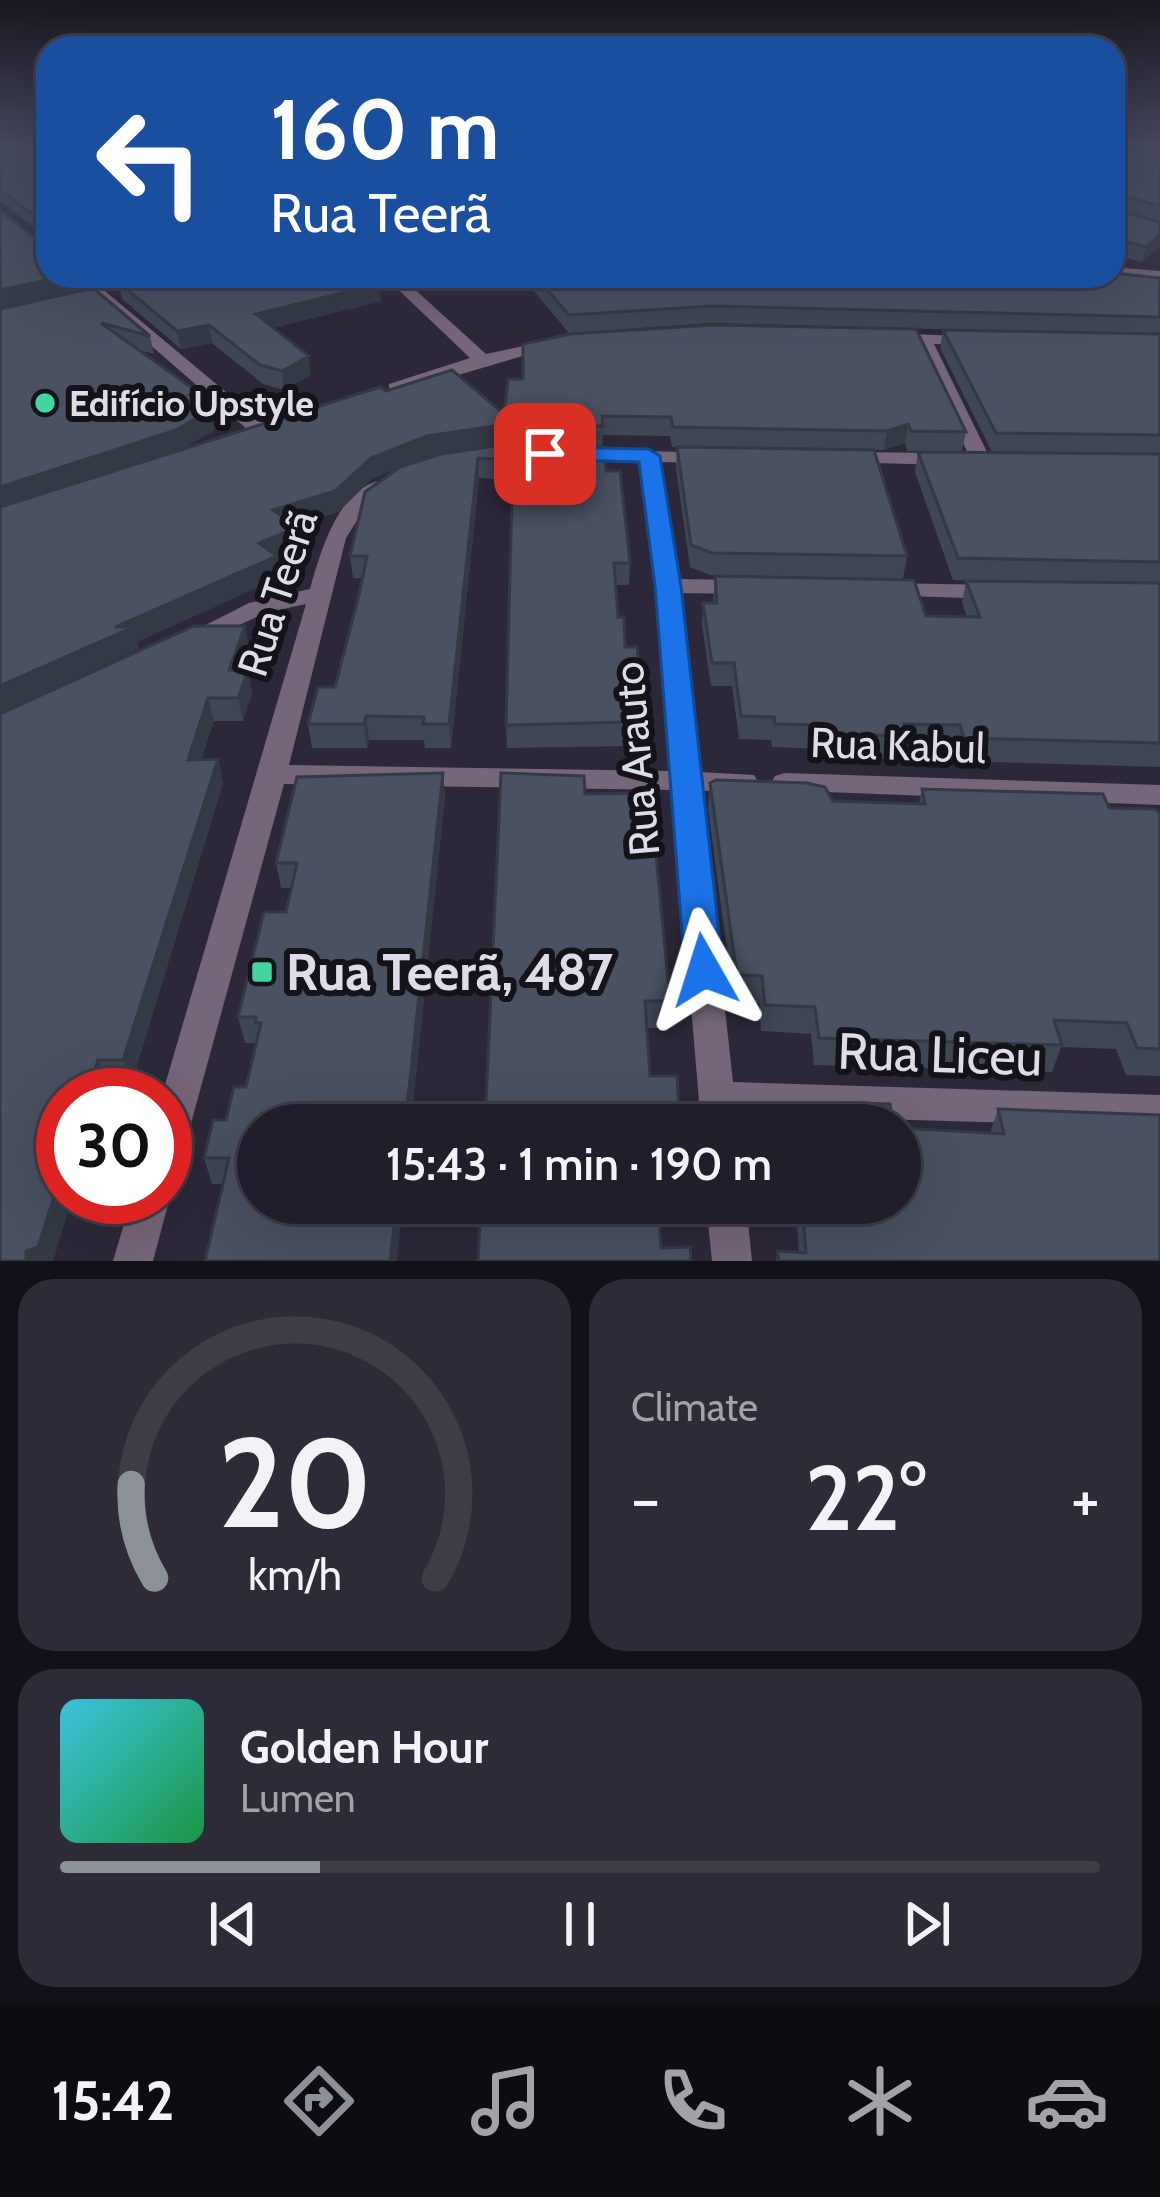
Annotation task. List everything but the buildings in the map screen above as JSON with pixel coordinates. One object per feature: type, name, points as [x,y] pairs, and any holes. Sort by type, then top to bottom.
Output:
[{"type":"street","points":[[1125,271],[1160,274]]},
{"type":"street","points":[[93,288],[262,432]]},
{"type":"street","points":[[73,301],[130,288]]},
{"type":"street","points":[[404,288],[482,360]]},
{"type":"street","points":[[876,338],[994,340]]},
{"type":"street","points":[[815,458],[992,460],[923,339]]},
{"type":"street","points":[[368,397],[482,360],[580,340]]},
{"type":"street","points":[[241,439],[284,425]]},
{"type":"street","points":[[545,454],[744,457]]},
{"type":"street","name":"Rua Arauto","points":[[649,456],[668,586],[716,1104]]},
{"type":"street","name":"Rua Teerã","points":[[188,1068],[273,774],[318,594],[344,519],[360,501],[410,474]]},
{"type":"street","points":[[668,586],[761,588]]},
{"type":"street","points":[[854,589],[1017,592]]},
{"type":"street","points":[[171,648],[257,608],[318,594]]},
{"type":"street","name":"Rua Kabul","points":[[273,774],[685,780],[1160,795]]},
{"type":"street","name":"Rua Liceu","points":[[921,1112],[1160,1112]]},
{"type":"street","points":[[133,1261],[143,1224]]},
{"type":"street","points":[[729,1224],[732,1261]]},
{"type":"place","name":"Edifício Upstyle","points":[[45,403]]},
{"type":"place","name":"Rua Teerã, 487","points":[[262,972]]},
{"type":"route","points":[[545,454],[649,456],[668,586],[704,970]]}]
